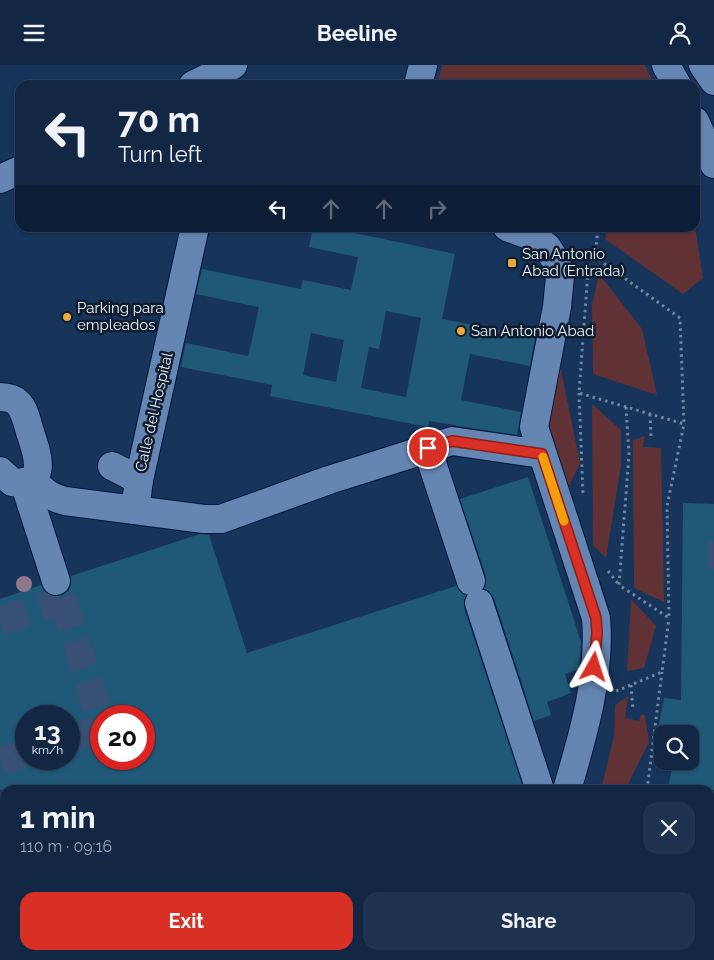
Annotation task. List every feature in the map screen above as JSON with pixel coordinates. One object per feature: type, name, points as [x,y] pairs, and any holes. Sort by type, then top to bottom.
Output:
[{"type":"street","points":[[203,80],[234,65]]},
{"type":"street","points":[[420,80],[424,65]]},
{"type":"street","points":[[666,65],[674,80]]},
{"type":"street","points":[[703,65],[714,81]]},
{"type":"street","points":[[0,179],[15,172]]},
{"type":"street","name":"Calle del Hospital","points":[[135,510],[139,480],[194,232]]},
{"type":"street","points":[[520,232],[534,237],[547,247],[556,261],[560,276],[557,307],[534,427],[596,618],[597,633],[592,685],[581,741],[569,785]]},
{"type":"street","points":[[0,397],[15,400],[23,409],[40,462],[39,468],[14,481]]},
{"type":"street","points":[[14,481],[41,490],[52,498],[65,501],[204,519],[221,519],[300,489],[452,441],[542,454]]},
{"type":"street","points":[[426,448],[538,785]]},
{"type":"street","points":[[112,466],[139,480]]},
{"type":"street","points":[[14,481],[56,581]]},
{"type":"path","points":[[595,257],[598,232]]},
{"type":"path","points":[[580,258],[595,257],[680,318],[684,424],[667,506],[669,618],[648,785]]},
{"type":"path","points":[[583,498],[579,393],[589,258]]},
{"type":"path","points":[[579,393],[684,424]]},
{"type":"path","points":[[619,585],[629,454],[626,407]]},
{"type":"path","points":[[650,414],[652,437]]},
{"type":"path","points":[[603,565],[619,585],[669,618]]},
{"type":"path","points":[[612,693],[662,672]]},
{"type":"path","points":[[630,685],[633,710]]},
{"type":"shaded area","points":[[442,65],[645,65],[652,80],[438,80]]},
{"type":"shaded area","points":[[606,232],[696,232],[703,278],[683,294],[605,239]]},
{"type":"shaded area","points":[[599,274],[642,329],[657,395],[593,374],[592,305]]},
{"type":"shaded area","points":[[559,360],[580,463],[568,488],[547,423]]},
{"type":"shaded area","points":[[592,404],[621,430],[621,465],[606,558],[593,545]]},
{"type":"shaded area","points":[[645,436],[643,447],[661,448],[664,602],[634,588],[633,440]]},
{"type":"shaded area","points":[[631,599],[656,626],[644,668],[627,671]]},
{"type":"shaded area","points":[[628,696],[625,718],[639,721],[641,715],[645,715],[649,742],[628,785],[602,785],[614,736],[615,705]]},
{"type":"building","name":"San Antonio Abad","points":[[312,232],[350,232],[455,254],[442,319],[535,337],[530,366],[470,354],[461,400],[521,412],[517,435],[429,421],[428,427],[270,396],[272,385],[181,367],[186,343],[248,356],[259,307],[196,294],[202,269],[301,289],[303,280],[351,290],[358,257],[309,247]],"holes":[[[386,311],[421,318],[406,397],[361,388],[369,347],[379,349]],[[311,333],[344,340],[336,382],[303,375]]]},
{"type":"building","points":[[528,477],[581,642],[579,669],[565,674],[571,693],[547,702],[551,715],[534,721],[494,598],[484,589],[486,576],[460,499]]},
{"type":"building","points":[[683,503],[714,504],[714,785],[669,785],[671,770],[699,770],[699,725],[659,725],[664,698],[681,700]]},
{"type":"building","points":[[200,534],[209,535],[247,653],[456,586],[466,595],[464,608],[522,785],[0,785],[0,599],[41,585],[45,592],[52,596],[61,596],[68,591],[71,585],[71,576]]},
{"type":"tunnel","points":[[708,555],[714,555]]},
{"type":"tunnel","points":[[0,621],[63,601],[57,585]]},
{"type":"tunnel","points":[[63,601],[96,705]]},
{"type":"tunnel","points":[[80,735],[90,732]]},
{"type":"tunnel","points":[[0,761],[15,756]]},
{"type":"slow traffic","points":[[543,457],[564,521]]},
{"type":"place","name":"San Antonio Abad (Entrada)","points":[[512,263]]},
{"type":"place","name":"Parking para empleados","points":[[67,317]]},
{"type":"place","name":"San Antonio Abad","points":[[461,331]]},
{"type":"route","points":[[428,448],[452,441],[542,454],[596,618],[597,633],[594,667]]}]
